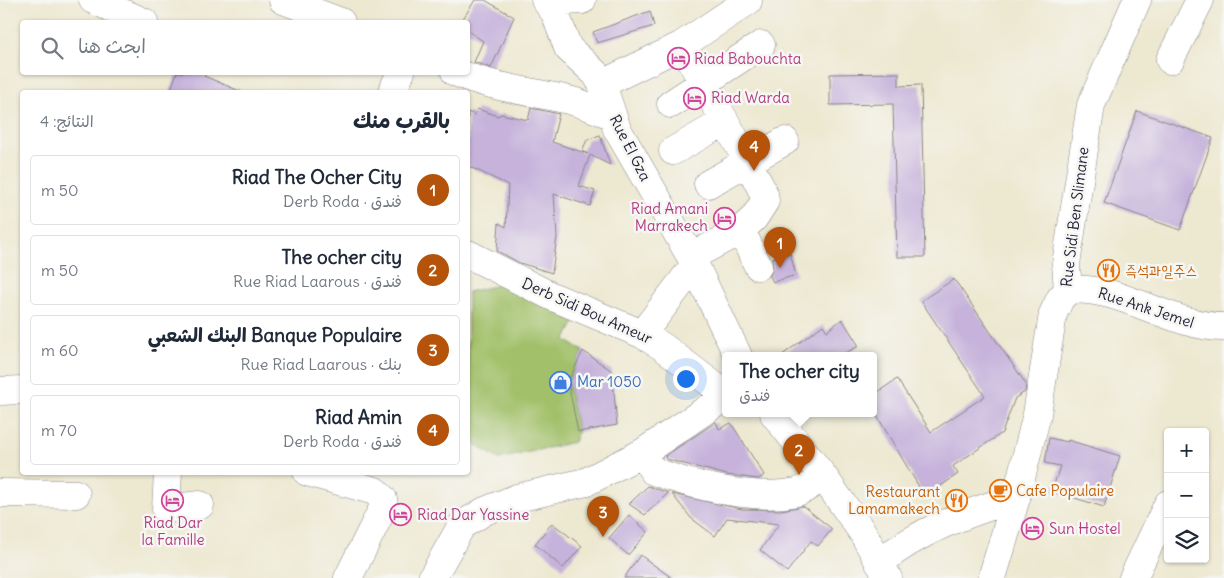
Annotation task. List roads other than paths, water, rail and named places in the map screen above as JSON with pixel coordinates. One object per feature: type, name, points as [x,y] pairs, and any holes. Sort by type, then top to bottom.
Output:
[{"type":"street","points":[[92,0],[139,20]]},
{"type":"street","points":[[283,0],[336,20]]},
{"type":"street","points":[[546,1],[582,0]]},
{"type":"street","name":"Rue Sidi Ben Slimane","points":[[992,578],[1016,498],[1037,414],[1053,314],[1060,299],[1068,290],[1066,264],[1091,105],[1137,0]]},
{"type":"street","points":[[1170,60],[1200,0]]},
{"type":"street","name":"Rue El Gza","points":[[546,1],[555,13],[568,48],[596,74],[602,84],[612,115],[630,153],[693,262],[736,352]]},
{"type":"street","points":[[602,84],[682,45],[748,1]]},
{"type":"street","points":[[642,334],[693,262],[740,230],[754,218],[765,202],[764,194],[748,162],[682,45]]},
{"type":"street","points":[[671,104],[761,45]]},
{"type":"street","points":[[393,90],[400,75]]},
{"type":"street","points":[[463,75],[522,92],[566,99],[612,115]]},
{"type":"street","points":[[673,150],[724,122]]},
{"type":"street","points":[[708,184],[785,141]]},
{"type":"street","points":[[740,230],[758,266]]},
{"type":"street","name":"Derb Sidi Bou Ameur","points":[[470,255],[551,296],[642,334],[663,346],[722,393]]},
{"type":"street","name":"Rue Ank Jemel","points":[[1068,290],[1098,291],[1188,323],[1224,327]]},
{"type":"street","points":[[0,391],[20,390]]},
{"type":"street","points":[[432,578],[462,525],[485,511],[517,498],[586,482],[642,453],[722,397]]},
{"type":"street","points":[[776,417],[823,476],[863,534],[884,571],[906,542],[949,520],[1016,498]]},
{"type":"street","points":[[642,453],[653,471],[710,488],[766,494],[799,492],[823,476]]},
{"type":"street","points":[[168,475],[166,509],[200,505]]},
{"type":"street","points":[[319,475],[375,491],[384,499],[384,506],[348,578]]},
{"type":"street","points":[[0,493],[76,494]]},
{"type":"street","points":[[1133,578],[1164,512]]},
{"type":"place","name":"Riad Babouchta","points":[[678,59]]},
{"type":"place","name":"Riad Warda","points":[[695,98]]},
{"type":"place","name":"Riad Amin","points":[[754,171]]},
{"type":"place","name":"Riad Amani Marrakech","points":[[724,218]]},
{"type":"place","name":"Riad The Ocher City","points":[[780,268]]},
{"type":"place","name":"즉석과일주스","points":[[1109,271]]},
{"type":"place","name":"Mar 1050","points":[[561,382]]},
{"type":"place","name":"The ocher city","points":[[799,475]]},
{"type":"place","name":"Cafe Populaire","points":[[1000,491]]},
{"type":"place","name":"Riad Dar la Famille","points":[[173,500]]},
{"type":"place","name":"Restaurant Lamamakech","points":[[956,501]]},
{"type":"place","name":"Riad Dar Yassine","points":[[401,515]]},
{"type":"place","name":"Sun Hostel","points":[[1033,529]]},
{"type":"place","name":"Banque Populaire البنك الشعبي","points":[[603,537]]}]
